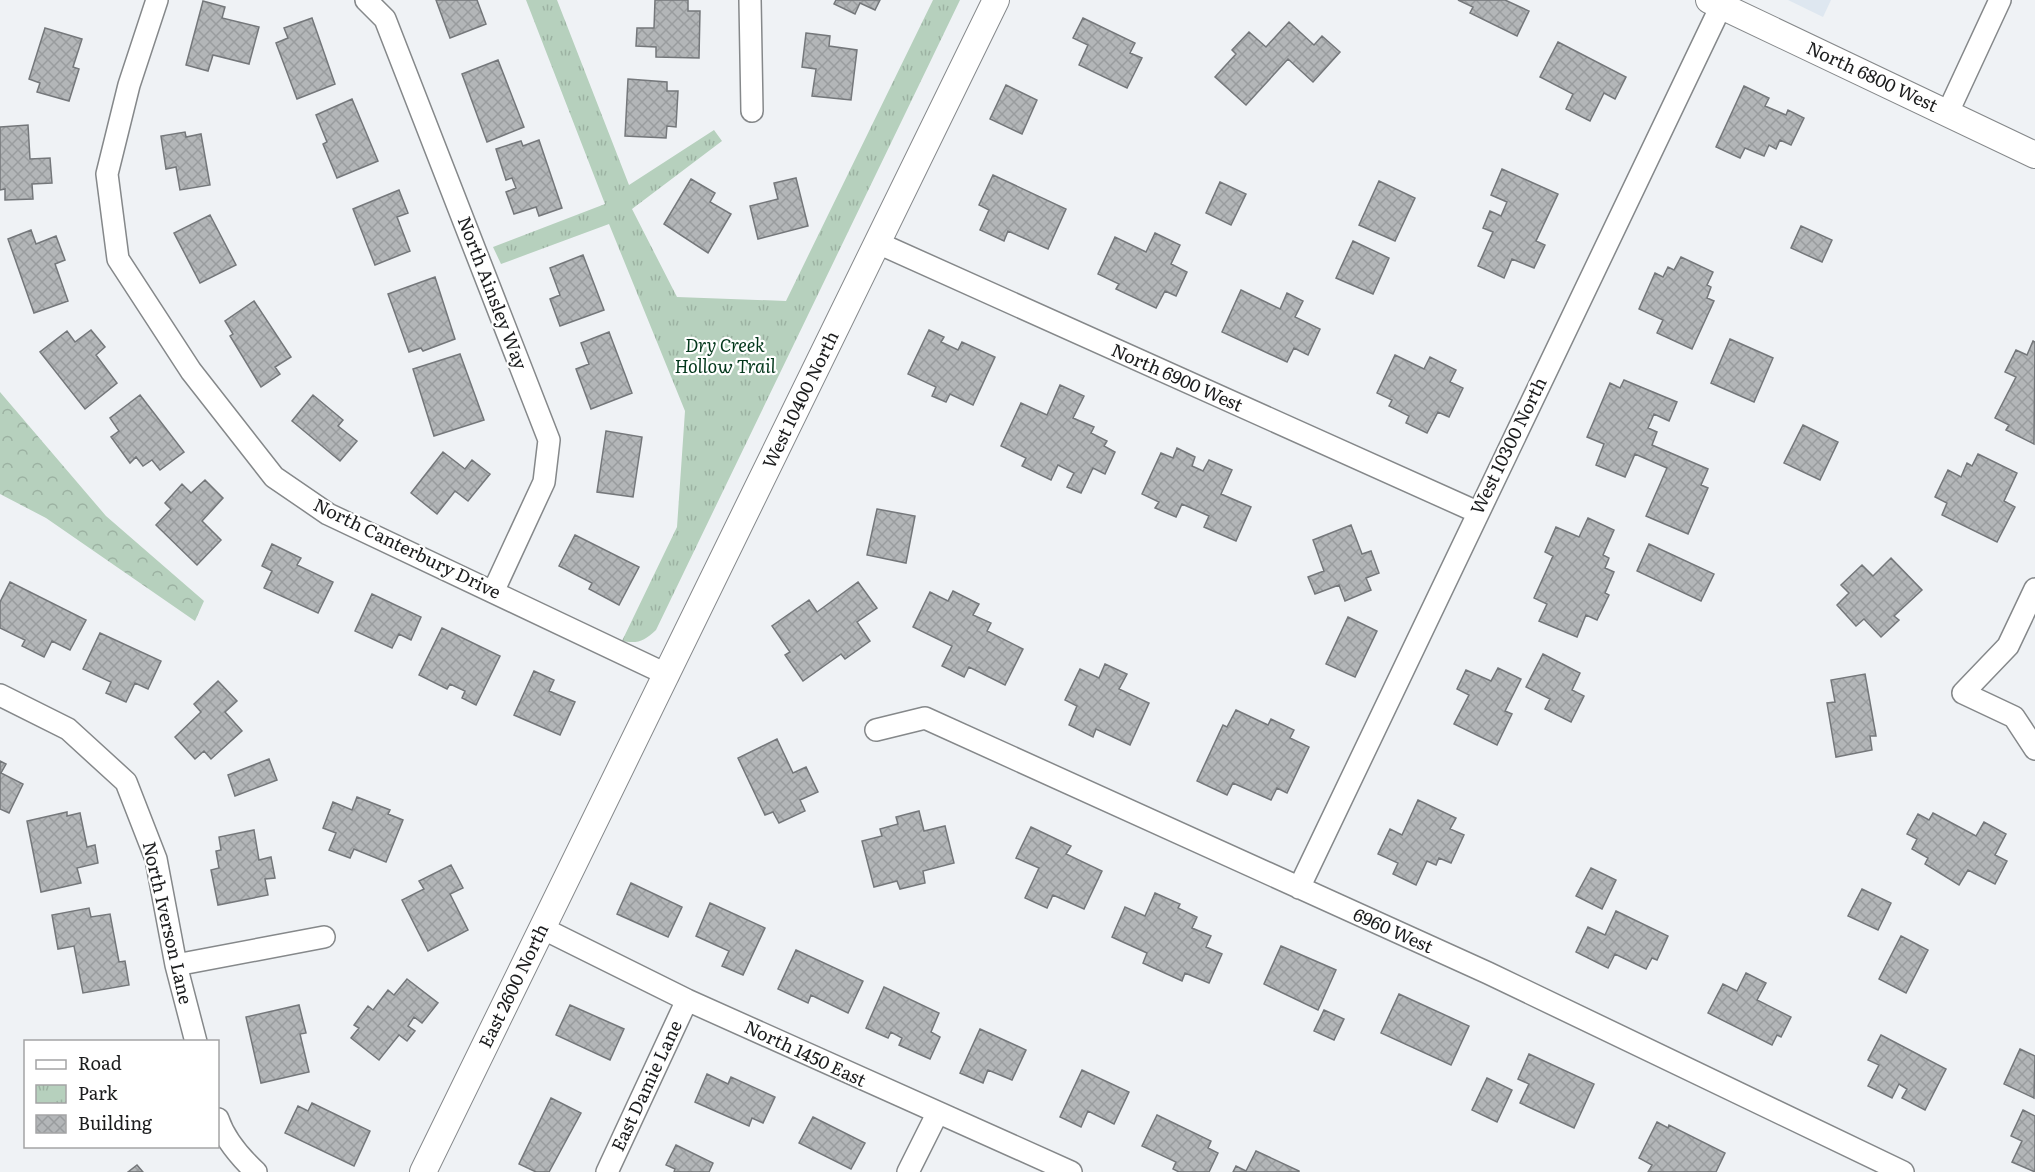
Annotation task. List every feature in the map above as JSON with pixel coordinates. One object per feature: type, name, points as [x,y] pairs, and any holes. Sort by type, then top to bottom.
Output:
[{"type":"street","name":"North Canterbury Drive","points":[[157,0],[129,85],[107,174],[118,259],[191,371],[274,477],[328,514],[668,675]]},
{"type":"street","name":"North Ainsley Way","points":[[366,0],[384,19],[549,440],[544,482],[493,592]]},
{"type":"street","points":[[750,0],[752,111]]},
{"type":"street","name":"West 10400 North","points":[[604,799],[668,675],[996,0]]},
{"type":"street","points":[[1948,112],[2000,0]]},
{"type":"street","name":"North 6800 West","points":[[1715,3],[2035,155]]},
{"type":"street","name":"West 10300 North","points":[[1299,888],[1715,3]]},
{"type":"street","name":"North 6900 West","points":[[878,243],[1477,513]]},
{"type":"street","points":[[2035,589],[2008,646],[1963,693],[2014,717],[2035,749]]},
{"type":"street","name":"North Iverson Lane","points":[[0,695],[68,729],[126,782],[156,859],[176,964],[196,1040]]},
{"type":"street","name":"6960 West","points":[[876,730],[925,718],[1538,997],[1903,1172]]},
{"type":"street","name":"East 2600 North","points":[[423,1172],[604,799]]},
{"type":"street","name":"North 1450 East","points":[[542,928],[687,1000],[937,1114],[1071,1172]]},
{"type":"street","points":[[176,964],[324,937]]},
{"type":"street","name":"East Damie Lane","points":[[607,1172],[687,1000]]},
{"type":"street","points":[[908,1172],[937,1114]]},
{"type":"street","points":[[219,1122],[222,1131],[236,1150],[256,1172]]},
{"type":"shaded area","points":[[1788,0],[1831,0],[1823,17]]},
{"type":"green space","name":"Dry Creek Hollow Trail","points":[[526,0],[557,0],[629,185],[714,130],[722,141],[632,209],[677,297],[786,301],[933,0],[960,0],[656,630],[637,642],[622,641],[677,527],[685,411],[609,224],[501,264],[493,247],[605,204]]},
{"type":"green space","points":[[0,392],[106,516],[204,601],[195,621],[46,518],[0,494]]},
{"type":"building","points":[[436,0],[477,0],[486,24],[450,38]]},
{"type":"building","points":[[655,0],[688,0],[688,11],[700,11],[699,58],[656,57],[656,47],[636,46],[637,28],[654,28]]},
{"type":"building","points":[[836,0],[880,0],[875,10],[860,3],[855,14],[834,4]]},
{"type":"building","points":[[1458,0],[1505,0],[1529,11],[1517,36],[1470,13],[1473,7]]},
{"type":"building","points":[[203,1],[225,7],[222,18],[259,27],[249,64],[213,55],[208,71],[186,65]]},
{"type":"building","points":[[312,18],[335,84],[297,99],[276,43],[288,38],[284,28]]},
{"type":"building","points":[[1083,18],[1135,43],[1130,53],[1142,58],[1127,88],[1079,65],[1088,45],[1073,38]]},
{"type":"building","points":[[1289,22],[1314,45],[1322,36],[1340,52],[1313,82],[1288,59],[1246,105],[1215,77],[1236,54],[1232,50],[1249,32],[1266,47]]},
{"type":"building","points":[[45,28],[82,39],[73,67],[79,69],[69,101],[37,92],[40,83],[29,79]]},
{"type":"building","points":[[806,33],[830,36],[829,46],[857,50],[851,100],[812,96],[816,69],[802,67]]},
{"type":"building","points":[[1558,42],[1626,77],[1615,99],[1604,93],[1590,121],[1566,109],[1573,94],[1540,77]]},
{"type":"building","points":[[498,60],[524,127],[487,142],[462,74]]},
{"type":"building","points":[[628,79],[667,82],[667,91],[678,91],[676,127],[667,126],[666,138],[625,136]]},
{"type":"building","points":[[1006,85],[1037,100],[1022,134],[990,119]]},
{"type":"building","points":[[1744,86],[1769,98],[1765,106],[1786,115],[1788,110],[1804,118],[1791,145],[1780,140],[1776,149],[1769,145],[1764,156],[1745,148],[1740,158],[1716,147]]},
{"type":"building","points":[[352,99],[378,161],[337,178],[323,144],[327,142],[316,115]]},
{"type":"building","points":[[28,125],[30,159],[50,158],[52,183],[32,184],[33,199],[5,200],[5,189],[0,190],[0,127]]},
{"type":"building","points":[[185,132],[186,137],[201,134],[210,185],[180,190],[176,167],[166,169],[161,136]]},
{"type":"building","points":[[539,140],[562,208],[539,216],[536,207],[514,214],[506,192],[516,188],[512,178],[506,180],[496,149],[521,141],[523,146]]},
{"type":"building","points":[[1502,169],[1558,194],[1536,241],[1545,245],[1534,268],[1512,259],[1504,278],[1478,266],[1493,232],[1483,228],[1490,211],[1501,216],[1507,202],[1491,195]]},
{"type":"building","points":[[993,175],[1066,209],[1048,249],[1008,231],[1004,241],[980,230],[989,210],[979,205]]},
{"type":"building","points":[[796,178],[808,226],[758,239],[750,206],[778,199],[774,183]]},
{"type":"building","points":[[691,179],[715,193],[710,202],[731,214],[708,253],[664,224]]},
{"type":"building","points":[[1379,181],[1415,198],[1395,241],[1359,225]]},
{"type":"building","points":[[1220,182],[1246,194],[1231,225],[1206,213]]},
{"type":"building","points":[[399,190],[408,213],[397,217],[410,251],[375,265],[353,209]]},
{"type":"building","points":[[210,215],[236,265],[200,283],[174,233]]},
{"type":"building","points":[[1801,226],[1832,240],[1822,262],[1791,248]]},
{"type":"building","points":[[31,230],[36,244],[56,236],[65,260],[55,264],[68,301],[34,313],[8,239]]},
{"type":"building","points":[[1155,233],[1180,245],[1171,264],[1187,272],[1176,296],[1165,291],[1156,308],[1116,289],[1119,284],[1098,274],[1115,237],[1146,252]]},
{"type":"building","points":[[1353,241],[1389,258],[1373,294],[1336,278]]},
{"type":"building","points":[[583,255],[604,310],[560,326],[550,299],[560,295],[550,268]]},
{"type":"building","points":[[1681,257],[1713,272],[1707,285],[1711,287],[1707,298],[1714,301],[1692,349],[1657,333],[1663,320],[1639,309],[1655,273],[1663,277],[1668,267],[1674,270]]},
{"type":"building","points":[[435,277],[455,339],[423,351],[421,348],[409,352],[388,294]]},
{"type":"building","points":[[1241,290],[1280,309],[1287,293],[1303,301],[1295,317],[1320,329],[1308,355],[1294,348],[1287,362],[1222,332]]},
{"type":"building","points":[[254,301],[291,357],[275,367],[280,374],[261,387],[230,336],[233,334],[225,321]]},
{"type":"building","points":[[91,330],[105,347],[96,355],[117,383],[85,409],[40,352],[67,331],[75,342]]},
{"type":"building","points":[[929,330],[944,337],[941,342],[958,350],[962,342],[995,357],[973,405],[950,394],[946,402],[932,396],[936,387],[908,374]]},
{"type":"building","points":[[609,332],[632,393],[591,409],[576,369],[589,364],[581,343]]},
{"type":"building","points":[[1730,339],[1773,358],[1754,402],[1711,383]]},
{"type":"building","points":[[2033,341],[2035,342],[2034,444],[2006,430],[2009,425],[1995,418],[2016,377],[2005,372],[2016,350],[2027,355]]},
{"type":"building","points":[[460,354],[484,420],[434,436],[413,369]]},
{"type":"building","points":[[1395,355],[1424,369],[1430,357],[1456,370],[1450,382],[1463,388],[1449,417],[1438,412],[1427,433],[1406,423],[1409,416],[1389,406],[1392,400],[1377,393]]},
{"type":"building","points":[[1624,380],[1677,402],[1669,421],[1654,414],[1648,428],[1657,432],[1652,445],[1708,469],[1701,485],[1708,488],[1688,534],[1646,516],[1667,468],[1635,454],[1625,477],[1596,465],[1604,444],[1587,437],[1610,383],[1620,388]]},
{"type":"building","points":[[1060,385],[1084,396],[1073,418],[1094,427],[1091,433],[1107,441],[1104,446],[1115,452],[1105,474],[1093,468],[1081,493],[1067,487],[1074,473],[1058,465],[1051,480],[1022,466],[1026,458],[1001,446],[1021,403],[1047,415]]},
{"type":"building","points":[[140,395],[184,452],[160,470],[152,460],[143,466],[136,457],[130,463],[111,437],[119,431],[110,418]]},
{"type":"building","points":[[313,395],[343,420],[338,426],[357,441],[340,461],[292,421]]},
{"type":"building","points":[[1803,425],[1838,442],[1820,480],[1784,463]]},
{"type":"building","points":[[606,431],[642,437],[633,497],[597,492]]},
{"type":"building","points":[[1177,448],[1195,457],[1192,466],[1203,471],[1209,460],[1232,470],[1221,494],[1251,507],[1236,541],[1204,527],[1209,516],[1182,504],[1176,517],[1155,508],[1159,502],[1142,494],[1161,453],[1173,458]]},
{"type":"building","points":[[443,452],[465,469],[472,460],[490,474],[468,501],[455,491],[437,514],[411,493]]},
{"type":"building","points":[[1978,454],[2017,473],[2004,501],[2015,507],[1997,542],[1942,515],[1947,503],[1935,497],[1948,470],[1961,477],[1967,463],[1972,466]]},
{"type":"building","points":[[205,480],[223,498],[202,521],[221,540],[197,565],[156,525],[171,509],[165,503],[182,484],[191,493]]},
{"type":"building","points":[[877,509],[915,516],[906,563],[867,555]]},
{"type":"building","points":[[1588,518],[1614,530],[1603,555],[1609,558],[1605,568],[1614,572],[1605,593],[1609,595],[1597,620],[1586,615],[1577,637],[1539,621],[1547,604],[1534,598],[1553,556],[1545,552],[1556,527],[1579,537]]},
{"type":"building","points":[[1351,525],[1362,554],[1371,551],[1379,573],[1366,578],[1371,590],[1345,601],[1339,585],[1315,594],[1308,577],[1324,571],[1313,540]]},
{"type":"building","points":[[575,535],[639,567],[619,605],[589,589],[592,583],[559,566]]},
{"type":"building","points":[[272,544],[301,558],[297,565],[333,582],[318,613],[264,588],[272,571],[262,566]]},
{"type":"building","points":[[1649,544],[1714,574],[1701,601],[1637,571]]},
{"type":"building","points":[[1891,558],[1922,590],[1894,616],[1899,620],[1881,637],[1864,619],[1856,626],[1837,605],[1849,593],[1841,585],[1862,565],[1873,576]]},
{"type":"building","points":[[10,582],[86,620],[70,650],[52,641],[44,657],[22,646],[25,640],[0,628],[0,602]]},
{"type":"building","points":[[858,582],[877,608],[857,622],[870,641],[845,659],[841,654],[803,681],[785,655],[790,652],[772,626],[809,600],[817,612]]},
{"type":"building","points":[[953,591],[979,604],[973,615],[991,623],[987,631],[1023,649],[1005,685],[969,667],[964,677],[942,666],[952,646],[913,627],[930,592],[948,601]]},
{"type":"building","points":[[372,594],[421,617],[411,640],[399,634],[392,648],[355,631]]},
{"type":"building","points":[[1348,617],[1377,631],[1355,677],[1326,664]]},
{"type":"building","points":[[442,628],[500,656],[476,705],[462,698],[465,691],[450,684],[447,689],[419,675]]},
{"type":"building","points":[[100,633],[161,661],[148,689],[135,683],[126,702],[106,693],[111,682],[83,669]]},
{"type":"building","points":[[1543,654],[1580,673],[1572,690],[1584,696],[1571,722],[1545,709],[1550,699],[1526,687]]},
{"type":"building","points":[[1105,664],[1127,674],[1119,689],[1149,703],[1130,745],[1096,729],[1093,737],[1069,725],[1077,706],[1065,700],[1080,669],[1099,678]]},
{"type":"building","points":[[1498,668],[1521,679],[1505,711],[1512,714],[1497,745],[1454,724],[1469,695],[1457,689],[1466,670],[1491,681]]},
{"type":"building","points":[[534,671],[554,680],[549,691],[575,702],[560,735],[514,715]]},
{"type":"building","points":[[1865,674],[1876,736],[1870,736],[1872,750],[1836,757],[1827,703],[1835,702],[1831,680]]},
{"type":"building","points":[[218,681],[237,701],[225,712],[242,731],[211,759],[204,751],[195,759],[175,737],[201,712],[194,704]]},
{"type":"building","points":[[1236,710],[1268,725],[1271,719],[1294,730],[1290,738],[1309,747],[1287,793],[1277,788],[1271,800],[1233,783],[1227,795],[1197,781],[1223,725],[1227,727]]},
{"type":"building","points":[[777,739],[793,773],[806,767],[818,792],[800,800],[805,811],[779,823],[773,812],[765,815],[738,758]]},
{"type":"building","points":[[269,759],[277,780],[235,796],[228,775]]},
{"type":"building","points":[[0,761],[6,764],[1,773],[23,784],[9,813],[0,809]]},
{"type":"building","points":[[357,797],[390,810],[388,814],[403,820],[386,862],[354,849],[350,858],[329,850],[336,833],[323,828],[333,802],[352,810]]},
{"type":"building","points":[[1418,800],[1456,818],[1450,829],[1464,835],[1451,863],[1439,858],[1436,865],[1427,861],[1416,885],[1393,874],[1398,863],[1378,854],[1390,829],[1402,835]]},
{"type":"building","points":[[919,811],[924,831],[945,826],[954,863],[923,871],[925,883],[900,889],[897,881],[874,887],[862,841],[882,836],[880,829],[898,824],[896,817]]},
{"type":"building","points":[[67,812],[67,816],[80,813],[87,847],[95,845],[98,863],[77,868],[81,883],[41,892],[27,821]]},
{"type":"building","points":[[1933,813],[1976,836],[1984,822],[2006,834],[1995,855],[2007,861],[1995,884],[1968,870],[1959,885],[1925,864],[1928,858],[1912,849],[1917,839],[1907,834],[1918,814],[1929,820]]},
{"type":"building","points":[[1031,827],[1071,846],[1066,854],[1102,871],[1084,909],[1053,895],[1047,908],[1025,898],[1039,868],[1016,858]]},
{"type":"building","points":[[254,830],[259,860],[271,857],[275,878],[265,879],[268,895],[218,905],[211,870],[219,868],[216,851],[221,850],[219,837]]},
{"type":"building","points":[[451,865],[463,888],[450,894],[468,930],[428,951],[402,900],[424,889],[419,881]]},
{"type":"building","points":[[1591,868],[1616,880],[1602,909],[1576,896]]},
{"type":"building","points":[[631,883],[682,907],[668,937],[617,914]]},
{"type":"building","points":[[1862,889],[1891,903],[1878,930],[1848,916]]},
{"type":"building","points":[[1155,893],[1180,904],[1178,908],[1197,917],[1192,928],[1211,936],[1206,947],[1222,954],[1209,983],[1185,973],[1182,981],[1143,963],[1147,953],[1112,937],[1125,907],[1145,916]]},
{"type":"building","points":[[710,903],[765,928],[743,975],[722,966],[729,951],[696,936]]},
{"type":"building","points":[[89,908],[91,917],[110,914],[119,962],[125,961],[129,985],[83,993],[74,946],[58,949],[52,915]]},
{"type":"building","points":[[1616,911],[1668,936],[1657,960],[1652,958],[1646,969],[1615,954],[1608,968],[1576,952],[1588,927],[1605,935]]},
{"type":"building","points":[[1901,936],[1928,950],[1906,993],[1879,979]]},
{"type":"building","points":[[1281,946],[1336,970],[1318,1010],[1264,984]]},
{"type":"building","points":[[796,950],[863,981],[848,1013],[811,995],[808,1003],[778,989]]},
{"type":"building","points":[[1746,973],[1766,983],[1757,1000],[1791,1017],[1781,1037],[1777,1035],[1772,1045],[1708,1013],[1723,984],[1737,991]]},
{"type":"building","points":[[407,979],[438,1003],[422,1023],[414,1017],[408,1026],[415,1031],[407,1041],[399,1035],[379,1060],[351,1038],[359,1028],[354,1025],[368,1006],[373,1010],[388,990],[394,995]]},
{"type":"building","points":[[884,987],[939,1013],[931,1032],[940,1037],[930,1059],[899,1045],[902,1038],[891,1032],[888,1038],[866,1028]]},
{"type":"building","points":[[1399,994],[1469,1026],[1451,1065],[1381,1033]]},
{"type":"building","points":[[299,1005],[306,1033],[300,1034],[309,1072],[261,1083],[246,1017]]},
{"type":"building","points":[[570,1005],[624,1029],[610,1060],[556,1035]]},
{"type":"building","points":[[1324,1010],[1344,1019],[1334,1040],[1314,1031]]},
{"type":"building","points":[[980,1029],[1026,1050],[1012,1080],[988,1070],[983,1083],[960,1073]]},
{"type":"building","points":[[1881,1035],[1946,1069],[1925,1110],[1902,1098],[1907,1089],[1899,1084],[1892,1098],[1868,1086],[1879,1065],[1868,1060]]},
{"type":"building","points":[[2020,1049],[2035,1056],[2034,1098],[2004,1084]]},
{"type":"building","points":[[1529,1054],[1594,1084],[1574,1128],[1520,1103],[1529,1084],[1518,1079]]},
{"type":"building","points":[[1082,1070],[1129,1092],[1114,1124],[1088,1111],[1081,1127],[1060,1117]]},
{"type":"building","points":[[707,1074],[728,1084],[731,1077],[775,1097],[763,1123],[752,1118],[749,1126],[695,1102]]},
{"type":"building","points":[[1487,1078],[1512,1090],[1497,1122],[1472,1110]]},
{"type":"building","points":[[551,1098],[581,1113],[549,1172],[536,1172],[519,1164]]},
{"type":"building","points":[[312,1103],[370,1131],[354,1166],[285,1133],[298,1106],[308,1111]]},
{"type":"building","points":[[2023,1110],[2035,1116],[2035,1172],[2012,1162],[2022,1141],[2011,1136]]},
{"type":"building","points":[[1157,1115],[1211,1141],[1208,1148],[1218,1153],[1209,1172],[1179,1172],[1173,1169],[1176,1162],[1142,1146]]},
{"type":"building","points":[[813,1117],[865,1143],[851,1169],[799,1143]]},
{"type":"building","points":[[1657,1122],[1668,1128],[1669,1125],[1725,1153],[1716,1172],[1648,1172],[1652,1165],[1639,1158]]},
{"type":"building","points":[[676,1145],[713,1163],[709,1172],[674,1172],[675,1169],[666,1165]]},
{"type":"building","points":[[1256,1151],[1299,1172],[1233,1172],[1236,1166],[1246,1171]]},
{"type":"building","points":[[137,1165],[143,1172],[128,1172]]}]
